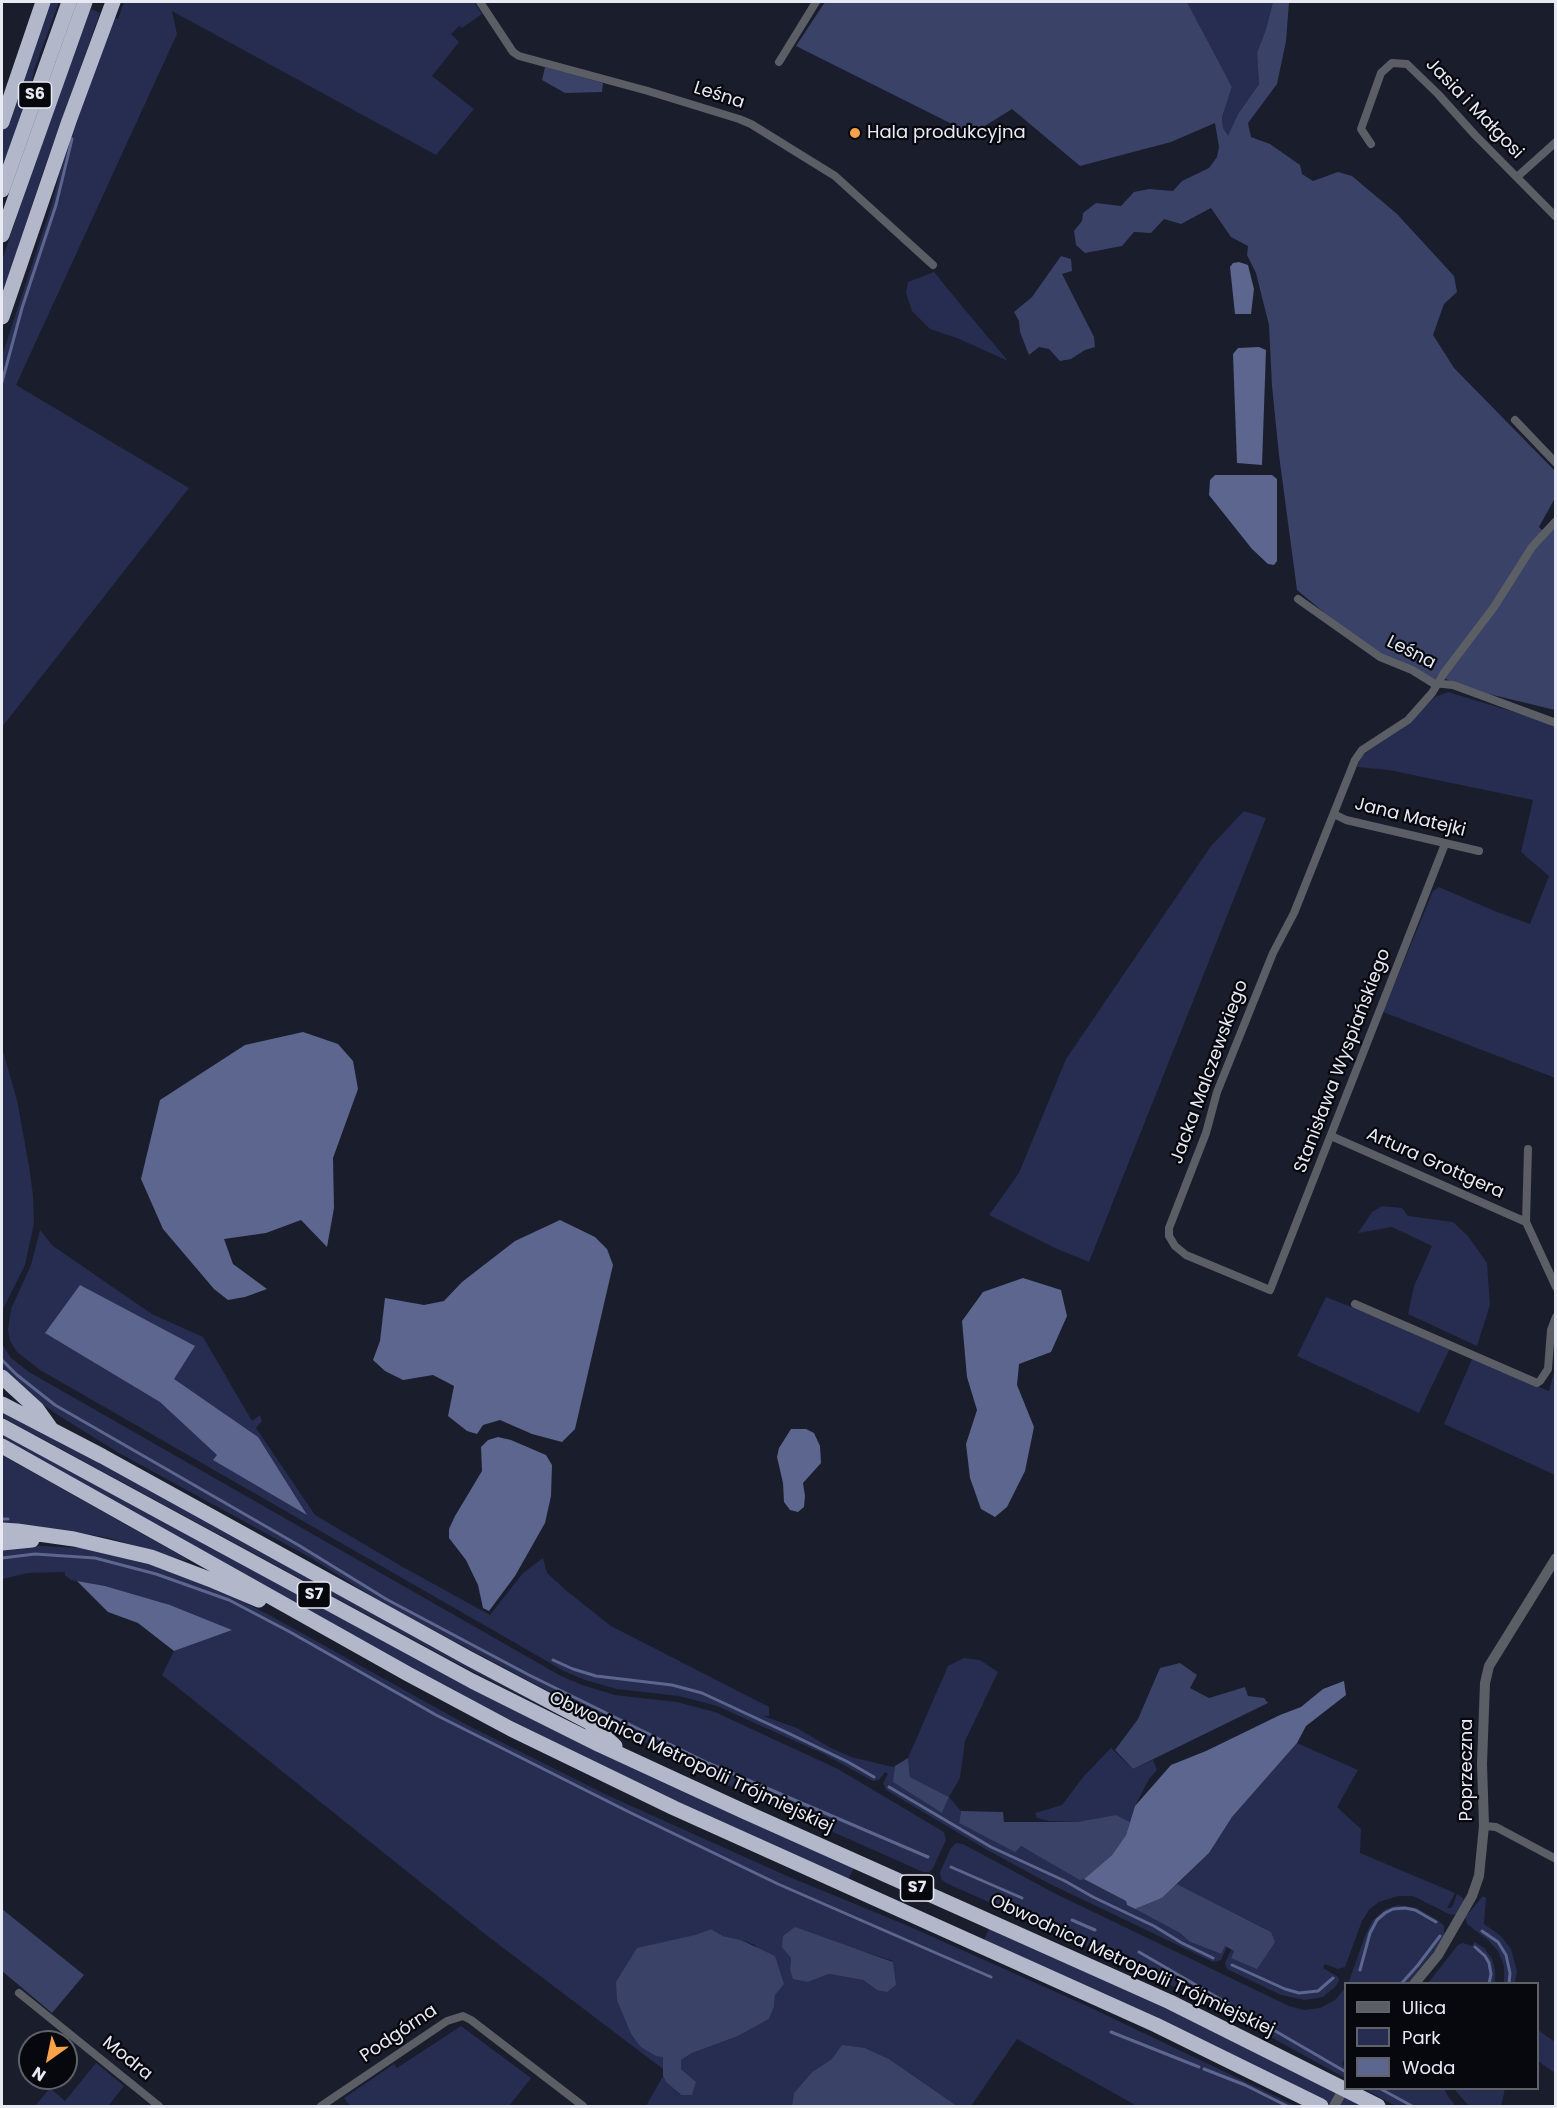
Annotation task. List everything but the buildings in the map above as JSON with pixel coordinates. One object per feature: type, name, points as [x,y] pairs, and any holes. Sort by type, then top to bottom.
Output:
[{"type":"highway","points":[[2,122],[43,2]]},
{"type":"highway","name":"S6","points":[[2,190],[69,2]]},
{"type":"highway","name":"S6","points":[[2,235],[85,2]]},
{"type":"highway","points":[[2,317],[61,141],[113,2]]},
{"type":"highway","points":[[2,84],[26,47]]},
{"type":"highway","points":[[2,1377],[37,1409],[54,1432]]},
{"type":"highway","points":[[2,1404],[589,1722],[629,1758]]},
{"type":"highway","name":"Obwodnica Metropolii Trójmiejskiej","points":[[2,1426],[472,1681],[629,1758],[1170,2002],[1344,2089]]},
{"type":"highway","name":"S7","points":[[2,1446],[501,1724],[590,1768],[1146,2020],[1321,2106]]},
{"type":"highway","points":[[2,1530],[74,1539],[151,1557],[183,1568],[339,1635]]},
{"type":"highway","points":[[2,1543],[74,1539]]},
{"type":"highway","name":"Obwodnica Metropolii Trójmiejskiej","points":[[1346,2090],[1378,2106]]},
{"type":"street","name":"Leśna","points":[[480,2],[513,52],[519,56],[648,91],[751,124],[835,176],[933,265]]},
{"type":"street","points":[[779,62],[816,2]]},
{"type":"street","name":"Jasia i Małgosi","points":[[1371,144],[1360,129],[1381,73],[1392,63],[1407,64],[1556,217]]},
{"type":"street","name":"Jasia i Małgosi","points":[[1518,177],[1556,142]]},
{"type":"street","points":[[1515,420],[1556,463]]},
{"type":"street","points":[[1334,814],[1355,760],[1362,750],[1408,720],[1438,684],[1494,607],[1532,547],[1556,521]]},
{"type":"street","name":"Leśna","points":[[1298,599],[1380,657],[1438,684],[1453,685],[1556,723]]},
{"type":"street","name":"Jana Matejki","points":[[1334,814],[1346,820],[1479,851]]},
{"type":"street","name":"Jacka Malczewskiego","points":[[1270,1290],[1186,1256],[1175,1246],[1169,1236],[1169,1228],[1206,1133],[1217,1092],[1273,953],[1294,913],[1334,814]]},
{"type":"street","name":"Stanisława Wyspiańskiego","points":[[1270,1290],[1445,844]]},
{"type":"street","name":"Artura Grottgera","points":[[1331,1136],[1526,1221]]},
{"type":"street","points":[[1528,1149],[1526,1221],[1556,1287]]},
{"type":"street","points":[[1355,1304],[1537,1383],[1548,1369],[1551,1330],[1556,1317]]},
{"type":"street","name":"Poprzeczna","points":[[1415,1982],[1438,1955],[1472,1896],[1479,1876],[1484,1826],[1482,1764],[1485,1683],[1489,1666],[1501,1643],[1556,1558]]},
{"type":"street","points":[[1484,1826],[1496,1827],[1556,1859]]},
{"type":"street","name":"Modra","points":[[19,1993],[159,2106]]},
{"type":"street","name":"Podgórna","points":[[321,2106],[447,2021],[462,2016],[471,2020],[583,2106]]},
{"type":"street","points":[[1334,2106],[1344,2088]]},
{"type":"green space","points":[[48,2],[59,2],[34,70],[30,90],[2,172],[2,129]]},
{"type":"green space","points":[[124,2],[474,2],[482,14],[462,28],[459,26],[451,34],[459,42],[432,76],[474,109],[436,155],[172,11],[177,34],[16,385],[189,488],[2,727],[2,356],[52,204],[68,138],[112,17],[118,19]]},
{"type":"green space","points":[[1187,2],[1273,2],[1257,53],[1259,84],[1238,114],[1228,137],[1223,128],[1222,117],[1232,87]]},
{"type":"green space","points":[[91,9],[100,13],[2,295],[2,260]]},
{"type":"green space","points":[[934,272],[1008,361],[957,338],[930,329],[912,311],[906,293],[908,282]]},
{"type":"green space","points":[[1448,692],[1534,718],[1555,727],[1555,1078],[1383,1012],[1433,891],[1439,887],[1530,924],[1549,876],[1521,852],[1533,800],[1389,770],[1357,767],[1361,757],[1368,751],[1400,730],[1435,697]]},
{"type":"green space","points":[[1244,811],[1266,818],[1089,1262],[989,1215],[1019,1173],[1066,1059],[1211,846]]},
{"type":"green space","points":[[2,1048],[17,1100],[29,1166],[34,1223],[25,1265],[2,1311]]},
{"type":"green space","points":[[1382,1206],[1402,1208],[1408,1216],[1453,1222],[1468,1236],[1487,1263],[1490,1305],[1477,1346],[1408,1314],[1414,1286],[1432,1246],[1392,1227],[1358,1233],[1372,1212]]},
{"type":"green space","points":[[40,1230],[53,1246],[152,1314],[203,1337],[252,1421],[260,1415],[262,1421],[256,1428],[315,1515],[490,1615],[523,1573],[543,1558],[547,1573],[611,1626],[769,1707],[769,1716],[763,1716],[797,1728],[851,1757],[895,1766],[894,1782],[942,1813],[949,1797],[961,1811],[959,1823],[1015,1851],[1020,1846],[1086,1879],[1126,1901],[1127,1905],[1180,1933],[1190,1942],[1220,1954],[1224,1946],[1227,1947],[1221,1960],[1213,1962],[1048,1883],[989,1851],[886,1790],[883,1783],[888,1774],[885,1772],[879,1780],[873,1781],[824,1754],[717,1706],[679,1696],[617,1689],[564,1671],[40,1370],[17,1352],[10,1341],[8,1330],[11,1309],[31,1265]]},
{"type":"green space","points":[[1326,1297],[1450,1348],[1419,1413],[1297,1356]]},
{"type":"green space","points":[[2,1344],[11,1358],[29,1372],[561,1676],[615,1695],[677,1702],[715,1712],[838,1769],[944,1832],[946,1840],[933,1868],[929,1872],[923,1872],[714,1779],[384,1604],[311,1558],[119,1453],[61,1417],[39,1402],[2,1367]]},
{"type":"green space","points":[[1472,1359],[1549,1391],[1555,1368],[1555,1475],[1444,1424]]},
{"type":"green space","points":[[2,1407],[585,1728],[458,1664],[2,1417]]},
{"type":"green space","points":[[2,1431],[414,1655],[855,1866],[848,1880],[687,1807],[457,1694],[2,1440]]},
{"type":"green space","points":[[2,1455],[187,1561],[109,1538],[59,1529],[2,1525]]},
{"type":"green space","points":[[24,1545],[81,1548],[141,1561],[220,1590],[469,1726],[609,1796],[1085,2005],[1296,2106],[1137,2106],[1017,2039],[971,2106],[957,2106],[889,2059],[865,2048],[832,2059],[812,2072],[794,2093],[792,2106],[646,2106],[663,2076],[680,2095],[696,2082],[681,2069],[681,2060],[692,2053],[738,2036],[769,2019],[774,2007],[775,1995],[755,1945],[723,1936],[711,1929],[695,1935],[626,2021],[631,2034],[663,2056],[663,2069],[490,1938],[162,1675],[174,1651],[231,1630],[170,1605],[105,1586],[71,1580],[65,1572],[28,1573],[2,1579],[2,1548]],"holes":[[[817,1936],[893,1961],[893,1967],[877,1990],[863,1980],[829,1974],[808,1982],[790,1969],[791,1958]]]},
{"type":"green space","points":[[964,1658],[980,1660],[998,1672],[965,1741],[960,1778],[949,1797],[910,1777],[908,1758],[948,1666]]},
{"type":"green space","points":[[1297,1743],[1358,1770],[1337,1807],[1361,1829],[1360,1853],[1455,1893],[1447,1908],[1451,1908],[1457,1894],[1463,1898],[1464,1902],[1456,1914],[1451,1915],[1413,1896],[1398,1896],[1379,1902],[1369,1910],[1362,1921],[1345,1967],[1338,1969],[1325,1964],[1323,1968],[1338,1977],[1339,1981],[1336,1986],[1323,1997],[1305,2000],[1281,1995],[1227,1969],[1225,1963],[1231,1950],[1234,1951],[1231,1958],[1271,1932],[1177,1884],[1209,1853],[1232,1817]]},
{"type":"green space","points":[[1111,1748],[1133,1769],[1153,1760],[1157,1770],[1149,1779],[1135,1806],[1130,1822],[1116,1815],[1077,1822],[1037,1818],[1035,1813],[1062,1805],[1084,1776]]},
{"type":"green space","points":[[956,1843],[963,1844],[1056,1894],[1289,2006],[1304,2010],[1320,2008],[1335,2000],[1344,1989],[1344,2059],[1342,2064],[1344,2077],[1211,2004],[1115,1959],[1120,1946],[1114,1958],[946,1883],[941,1879],[940,1872],[951,1848]]},
{"type":"green space","points":[[1483,1896],[1486,1898],[1484,1924],[1501,1936],[1511,1949],[1517,1971],[1515,1982],[1504,1982],[1504,1966],[1498,1951],[1467,1924],[1465,1917]]},
{"type":"green space","points":[[1398,1905],[1417,1908],[1444,1926],[1444,1939],[1409,1982],[1349,1982],[1373,1920],[1386,1909]]},
{"type":"green space","points":[[990,1926],[1125,1987],[1367,2106],[1335,2106],[984,1940]]},
{"type":"green space","points":[[1475,1942],[1485,1949],[1492,1959],[1495,1982],[1429,1982],[1458,1945],[1463,1943],[1472,1946]]},
{"type":"green space","points":[[461,2026],[531,2078],[509,2106],[350,2106],[344,2098],[394,2064],[397,2068]]},
{"type":"green space","points":[[1539,2031],[1555,2042],[1555,2073],[1539,2062]]},
{"type":"green space","points":[[96,2063],[124,2086],[108,2106],[35,2106],[48,2090],[52,2090],[65,2101],[74,2090],[78,2090],[78,2085]]},
{"type":"green space","points":[[1366,2090],[1445,2090],[1456,2106],[1396,2106]]},
{"type":"green space","points":[[1455,2090],[1505,2090],[1501,2106],[1469,2106]]},
{"type":"shaded area","points":[[825,2],[1187,2],[1232,87],[1222,117],[1223,128],[1228,136],[1238,114],[1259,84],[1257,53],[1273,2],[1289,2],[1286,41],[1277,84],[1248,123],[1251,137],[1270,144],[1300,165],[1302,174],[1313,181],[1338,172],[1352,176],[1397,214],[1454,276],[1457,292],[1444,304],[1433,335],[1454,368],[1555,471],[1555,498],[1539,527],[1546,534],[1555,523],[1555,710],[1464,688],[1438,675],[1434,683],[1418,678],[1363,645],[1297,590],[1279,455],[1269,325],[1256,273],[1247,255],[1248,246],[1231,237],[1211,208],[1181,224],[1164,219],[1151,233],[1134,232],[1122,246],[1085,253],[1076,245],[1074,231],[1082,221],[1083,213],[1096,203],[1121,206],[1134,192],[1149,189],[1173,191],[1182,181],[1209,168],[1217,157],[1219,147],[1215,123],[1171,142],[1080,166],[1012,109],[972,134],[796,46]]},
{"type":"shaded area","points":[[545,67],[603,83],[602,92],[565,93],[542,80]]},
{"type":"shaded area","points":[[1061,256],[1071,259],[1072,271],[1062,274],[1094,337],[1095,347],[1071,359],[1060,361],[1049,349],[1039,347],[1029,355],[1014,312],[1032,297]]},
{"type":"shaded area","points":[[1180,1663],[1197,1675],[1190,1688],[1209,1698],[1245,1687],[1248,1696],[1264,1698],[1268,1703],[1133,1769],[1115,1750],[1138,1719],[1160,1668]]},
{"type":"shaded area","points":[[908,1758],[910,1777],[949,1797],[942,1813],[893,1782],[895,1766]]},
{"type":"shaded area","points":[[961,1811],[1003,1812],[1004,1822],[1077,1822],[1116,1815],[1130,1822],[1126,1835],[1112,1855],[1080,1880],[1021,1846],[1015,1852],[959,1823]]},
{"type":"shaded area","points":[[1177,1884],[1271,1932],[1275,1942],[1257,1969],[1231,1958],[1234,1951],[1225,1946],[1221,1954],[1190,1942],[1180,1933],[1135,1909],[1162,1898]]},
{"type":"shaded area","points":[[2,1909],[84,1975],[52,2013],[2,1971]]},
{"type":"shaded area","points":[[795,1927],[893,1962],[896,1985],[887,1992],[877,1990],[863,1980],[829,1974],[808,1982],[793,1979],[790,1969],[791,1958],[782,1947],[783,1936]]},
{"type":"shaded area","points":[[711,1929],[775,1956],[784,1984],[775,1995],[774,2007],[769,2019],[738,2036],[692,2053],[681,2060],[681,2069],[696,2082],[692,2095],[681,2095],[666,2082],[663,2076],[663,2057],[656,2056],[641,2047],[631,2034],[617,2000],[616,1982],[637,1948],[695,1935]]},
{"type":"shaded area","points":[[842,2045],[865,2048],[889,2059],[957,2106],[792,2106],[794,2093],[812,2072],[832,2059]]},
{"type":"water","points":[[1233,263],[1248,265],[1254,289],[1251,314],[1235,314],[1230,267]]},
{"type":"water","points":[[1259,347],[1266,350],[1262,465],[1237,463],[1233,354],[1238,348]]},
{"type":"water","points":[[1215,475],[1272,475],[1277,479],[1277,561],[1274,565],[1268,564],[1252,549],[1209,495],[1210,480]]},
{"type":"water","points":[[303,1032],[338,1044],[353,1061],[358,1089],[333,1158],[334,1208],[327,1247],[301,1220],[266,1233],[224,1239],[233,1264],[267,1289],[228,1300],[214,1289],[163,1229],[141,1179],[160,1100],[245,1045]]},
{"type":"water","points":[[560,1220],[595,1237],[607,1249],[613,1265],[575,1429],[562,1442],[532,1434],[500,1420],[483,1425],[477,1434],[467,1431],[448,1416],[454,1386],[433,1375],[403,1380],[385,1371],[373,1360],[380,1341],[385,1298],[424,1305],[444,1301],[462,1282],[515,1241]]},
{"type":"water","points":[[1023,1278],[1061,1290],[1067,1316],[1051,1352],[1019,1364],[1017,1385],[1034,1427],[1025,1471],[1007,1507],[995,1517],[981,1509],[970,1478],[966,1444],[977,1410],[967,1377],[962,1321],[983,1292]]},
{"type":"water","points":[[80,1285],[195,1346],[174,1379],[258,1437],[307,1515],[213,1460],[217,1455],[160,1402],[45,1333]]},
{"type":"water","points":[[791,1429],[806,1429],[814,1433],[820,1446],[821,1463],[803,1483],[804,1507],[798,1512],[790,1510],[784,1502],[783,1483],[777,1457],[779,1448]]},
{"type":"water","points":[[498,1437],[546,1455],[552,1465],[551,1496],[545,1523],[515,1576],[489,1611],[483,1608],[478,1585],[466,1560],[449,1538],[449,1529],[482,1471],[481,1447],[488,1440]]},
{"type":"water","points":[[77,1581],[105,1586],[170,1605],[232,1630],[174,1651],[138,1623],[108,1612]]},
{"type":"water","points":[[1344,1681],[1346,1695],[1306,1726],[1297,1743],[1232,1817],[1209,1853],[1162,1898],[1135,1909],[1127,1905],[1126,1901],[1084,1879],[1112,1855],[1126,1835],[1135,1806],[1171,1765],[1301,1707],[1323,1689]]},
{"type":"waterway","points":[[2,382],[22,308],[56,205],[72,139]]},
{"type":"waterway","points":[[2,1360],[55,1405],[300,1546],[386,1599],[529,1675],[708,1763],[928,1857]]},
{"type":"waterway","points":[[2,1519],[8,1519]]},
{"type":"waterway","points":[[2,1558],[35,1554],[95,1558],[156,1574],[229,1600],[436,1715],[629,1812],[778,1884],[991,1977]]},
{"type":"waterway","points":[[553,1660],[596,1676],[672,1685],[702,1693],[848,1762],[874,1777]]},
{"type":"waterway","points":[[889,1787],[991,1847],[1065,1881],[1213,1958]]},
{"type":"waterway","points":[[951,1867],[1022,1898]]},
{"type":"waterway","points":[[1360,1970],[1370,1933],[1377,1920],[1385,1913],[1393,1909],[1405,1908],[1415,1910],[1436,1922]]},
{"type":"waterway","points":[[1072,1920],[1095,1930]]},
{"type":"waterway","points":[[1482,1931],[1498,1942],[1506,1955],[1510,1973],[1509,1982]]},
{"type":"waterway","points":[[1403,1982],[1440,1936]]},
{"type":"waterway","points":[[1475,1947],[1489,1963],[1489,1982]]},
{"type":"waterway","points":[[1139,1952],[1344,2071]]},
{"type":"waterway","points":[[1232,1965],[1299,1993],[1318,1991],[1333,1978]]},
{"type":"waterway","points":[[1111,2032],[1199,2067]]},
{"type":"waterway","points":[[1204,2069],[1245,2085],[1287,2106]]},
{"type":"waterway","points":[[1383,2090],[1412,2106]]},
{"type":"place","name":"Hala produkcyjna","points":[[855,133]]}]
